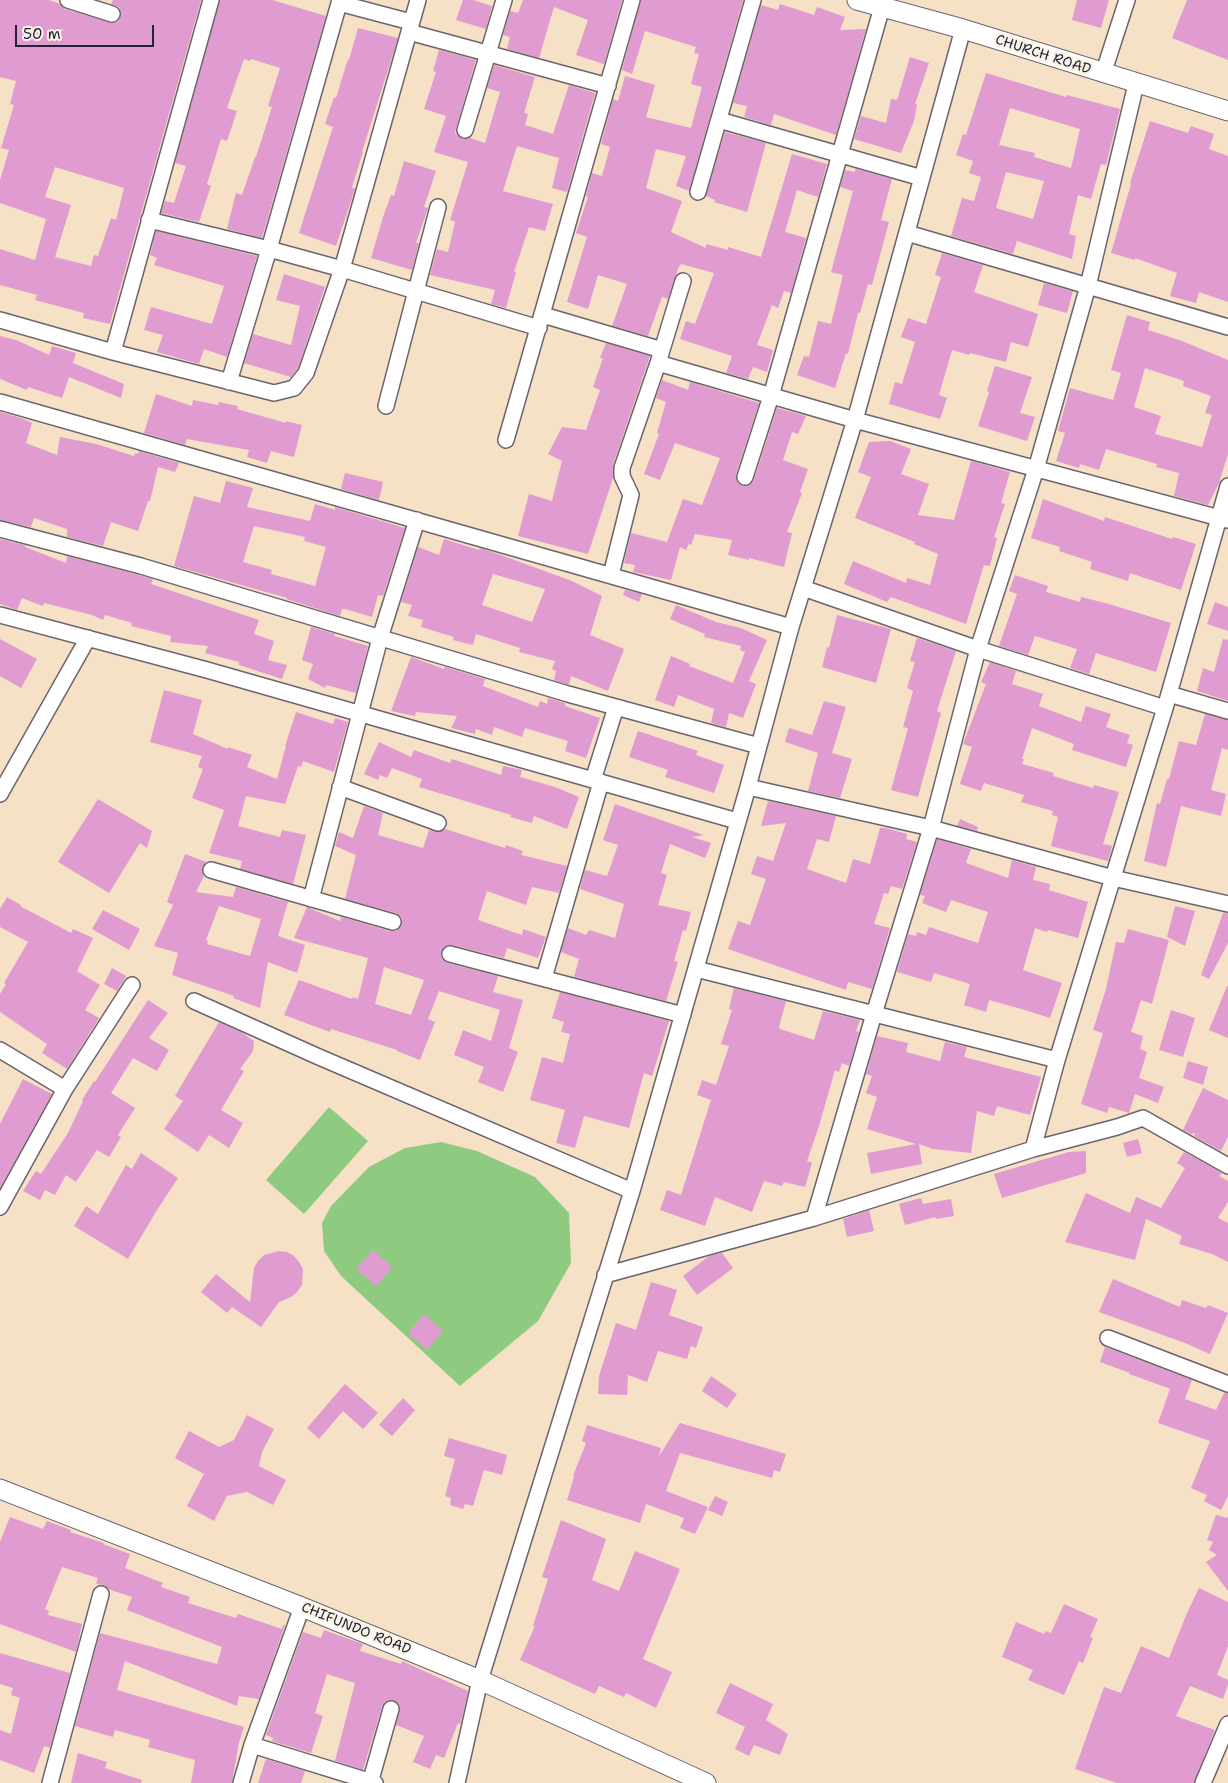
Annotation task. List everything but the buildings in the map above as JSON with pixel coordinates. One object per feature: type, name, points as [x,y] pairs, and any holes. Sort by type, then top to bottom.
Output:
[{"type":"street","points":[[68,0],[112,14]]},
{"type":"street","points":[[113,352],[211,0]]},
{"type":"street","points":[[0,320],[113,352],[274,393],[294,388],[306,373],[342,269],[418,0]]},
{"type":"street","points":[[465,130],[504,0]]},
{"type":"street","points":[[506,440],[632,0]]},
{"type":"street","points":[[698,192],[753,0]]},
{"type":"street","name":"CHURCH ROAD","points":[[858,0],[963,29],[1103,74],[1228,111]]},
{"type":"street","points":[[1103,74],[1127,0]]},
{"type":"street","points":[[229,382],[340,1],[488,53],[608,86]]},
{"type":"street","points":[[745,476],[771,396],[882,7]]},
{"type":"street","points":[[457,1783],[480,1680],[632,1191],[748,787],[791,627],[855,420],[963,29]]},
{"type":"street","points":[[814,1218],[931,828],[978,649],[1036,469],[1088,286],[1136,84]]},
{"type":"street","points":[[719,120],[922,178]]},
{"type":"street","points":[[386,406],[438,207]]},
{"type":"street","points":[[149,220],[268,249],[416,291],[541,322],[660,356],[771,396],[1223,519]]},
{"type":"street","points":[[907,233],[1228,327]]},
{"type":"street","points":[[611,576],[631,495],[622,476],[622,468],[683,281]]},
{"type":"street","points":[[0,402],[791,627]]},
{"type":"street","points":[[1033,1149],[1057,1060],[1223,519],[1228,486]]},
{"type":"street","points":[[311,898],[380,638],[417,520]]},
{"type":"street","points":[[0,529],[141,566],[616,707],[759,746]]},
{"type":"street","points":[[803,588],[978,649],[1167,701],[1228,711]]},
{"type":"street","points":[[0,615],[360,713],[737,820]]},
{"type":"street","points":[[0,794],[88,638]]},
{"type":"street","points":[[544,978],[616,707]]},
{"type":"street","points":[[340,787],[438,822]]},
{"type":"street","points":[[748,787],[931,828],[1113,878],[1228,904]]},
{"type":"street","points":[[211,870],[393,922]]},
{"type":"street","points":[[450,954],[683,1015]]},
{"type":"street","points":[[696,969],[1057,1060]]},
{"type":"street","points":[[0,1207],[65,1089],[132,985]]},
{"type":"street","points":[[194,1001],[632,1191]]},
{"type":"street","points":[[0,1050],[65,1089]]},
{"type":"street","points":[[605,1274],[814,1218],[1033,1149],[1117,1127],[1143,1118],[1228,1166]]},
{"type":"street","points":[[1108,1338],[1228,1384]]},
{"type":"street","name":"CHIFUNDO ROAD","points":[[0,1489],[302,1606],[480,1680],[706,1783]]},
{"type":"street","points":[[50,1783],[101,1594]]},
{"type":"street","points":[[242,1783],[252,1745],[302,1606]]},
{"type":"street","points":[[252,1745],[371,1783],[391,1709]]},
{"type":"street","points":[[1203,1783],[1228,1724]]},
{"type":"green space","points":[[329,1107],[368,1141],[304,1214],[266,1180]]},
{"type":"green space","points":[[441,1142],[477,1151],[535,1177],[569,1213],[571,1263],[538,1321],[460,1386],[341,1276],[324,1251],[322,1223],[331,1206],[369,1167],[405,1148]]}]
